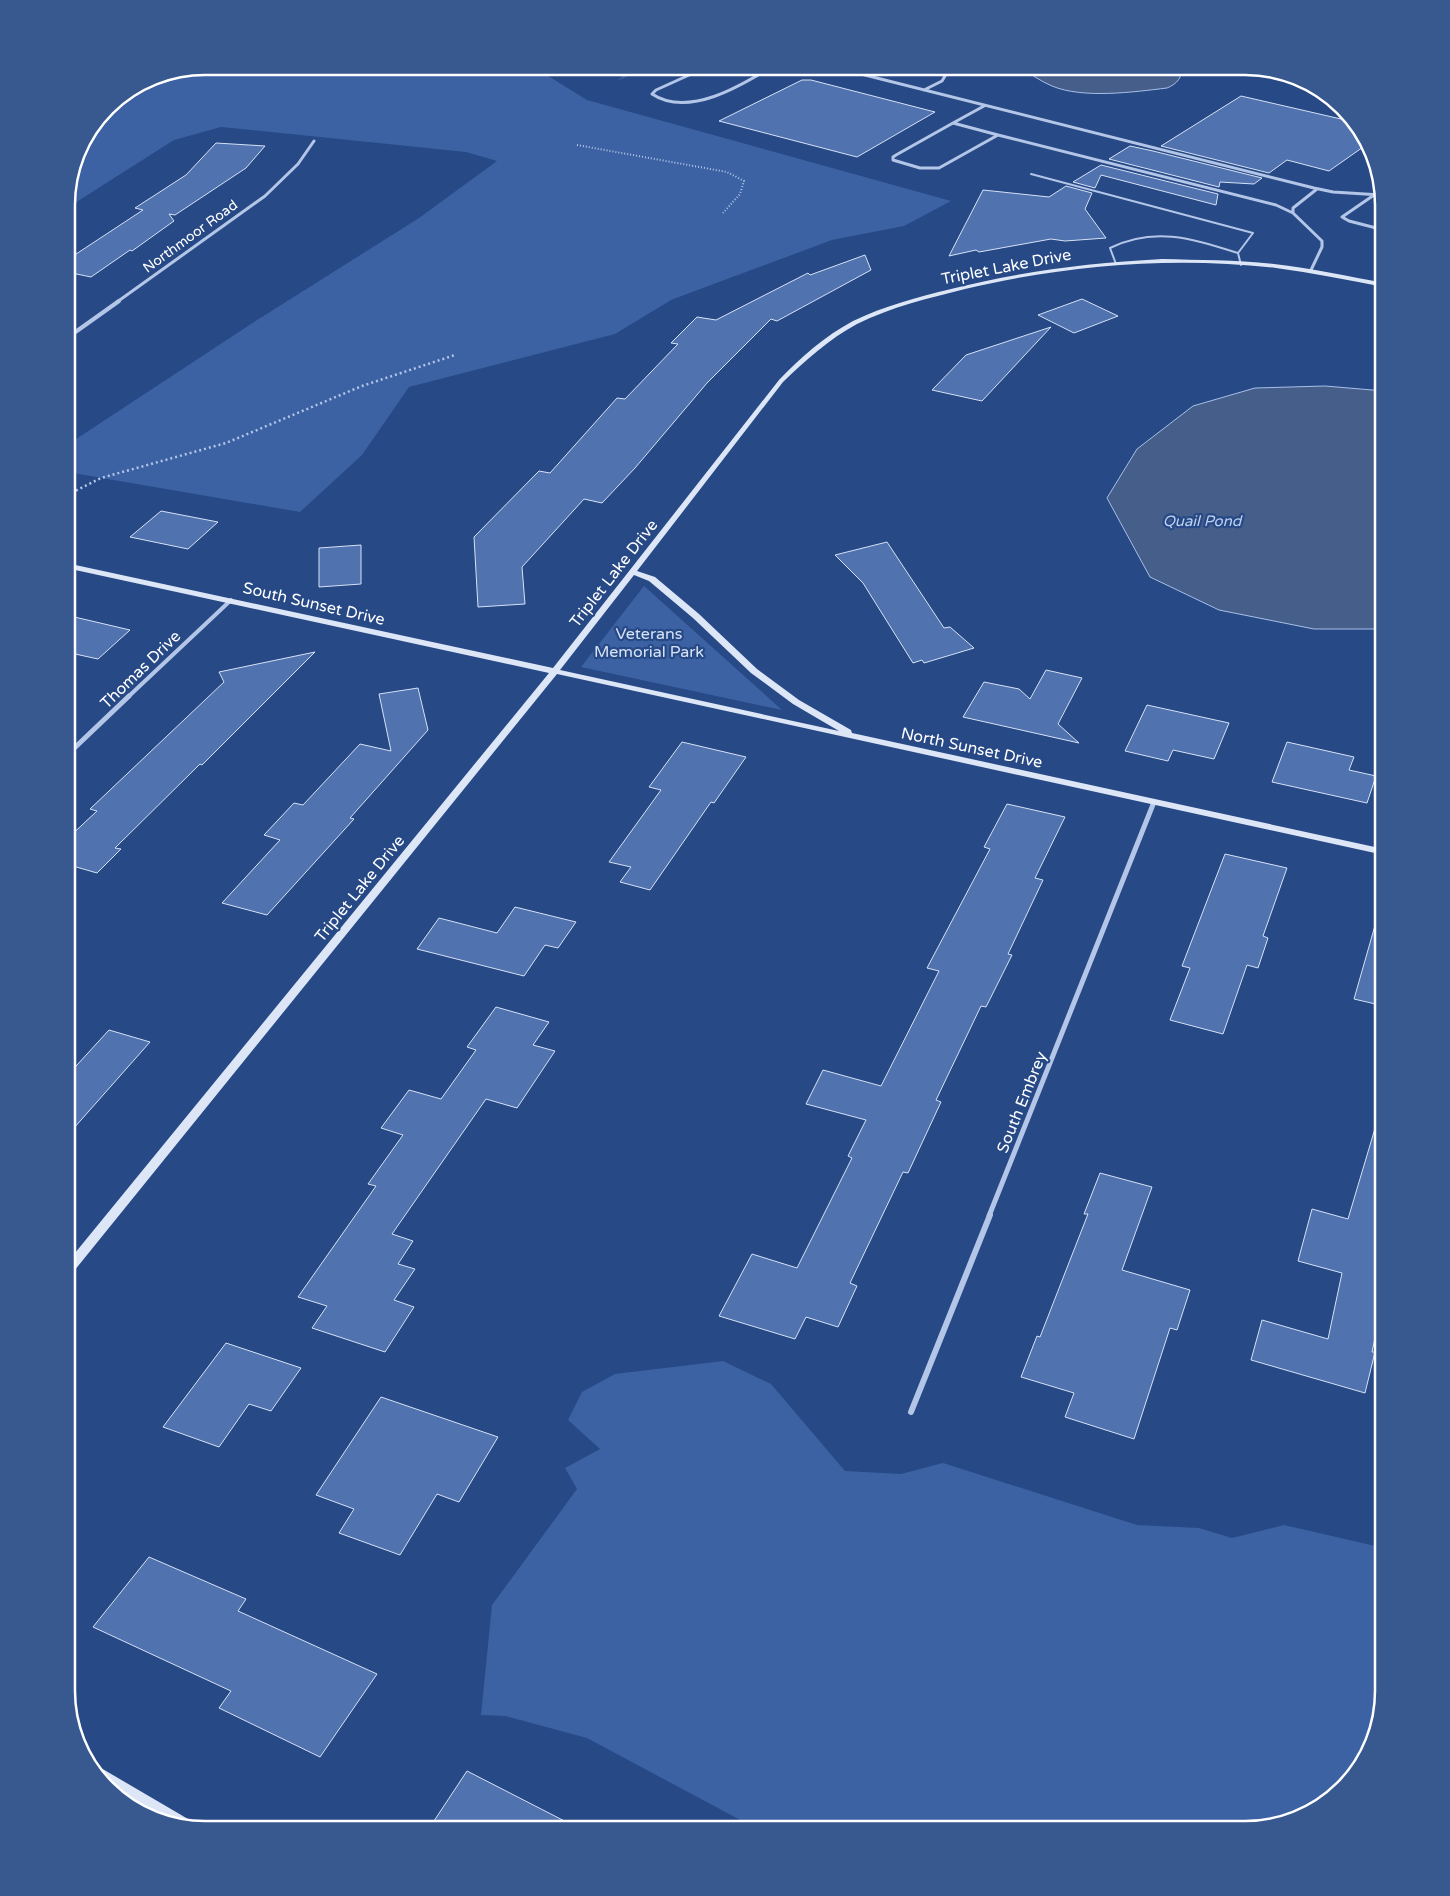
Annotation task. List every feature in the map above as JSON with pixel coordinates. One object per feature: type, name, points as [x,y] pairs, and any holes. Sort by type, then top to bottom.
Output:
[{"type":"street","points":[[689,75],[656,90],[652,94],[678,103],[695,103],[754,75]]},
{"type":"street","points":[[865,75],[1317,189],[1374,195]]},
{"type":"street","points":[[924,90],[942,81],[944,75]]},
{"type":"street","points":[[985,106],[896,155],[893,157],[893,160],[920,168],[939,168],[998,135]]},
{"type":"street","points":[[953,123],[1276,205],[1293,213],[1322,241],[1322,248],[1311,270]]},
{"type":"street","name":"Northmoor Road","points":[[75,332],[290,176],[306,158],[314,141]]},
{"type":"street","points":[[1293,213],[1294,206],[1317,189]]},
{"type":"street","points":[[1374,195],[1342,217],[1346,220],[1375,228]]},
{"type":"street","name":"Triplet Lake Drive","points":[[75,1262],[554,672],[781,381],[809,352],[855,323],[901,304],[976,284],[1067,268],[1116,264],[1192,262],[1311,270],[1375,283]]},
{"type":"street","name":"South Sunset Drive","points":[[75,567],[554,672]]},
{"type":"street","points":[[632,572],[652,579],[696,616],[754,671],[796,702],[857,737]]},
{"type":"street","name":"Thomas Drive","points":[[75,747],[231,600]]},
{"type":"street","name":"North Sunset Drive","points":[[554,672],[1375,850]]},
{"type":"street","name":"South Embrey","points":[[911,1412],[1154,802]]},
{"type":"street","points":[[111,1781],[171,1817]]},
{"type":"lane","points":[[1031,174],[1252,233],[1238,253],[1241,265]]},
{"type":"lane","points":[[1116,264],[1110,248],[1127,240],[1148,235],[1210,244],[1238,253]]},
{"type":"path","points":[[577,145],[727,172],[744,181],[740,194],[723,213]]},
{"type":"path","points":[[75,490],[100,478],[226,443],[362,386],[455,355]]},
{"type":"green space","points":[[196,75],[547,75],[587,100],[951,201],[904,226],[832,240],[671,300],[615,334],[409,387],[362,455],[300,512],[75,473],[75,440],[254,322],[419,218],[497,161],[466,152],[221,127],[174,140],[75,203],[79,171],[85,155],[92,140],[113,113],[148,88],[180,77]]},
{"type":"green space","points":[[621,75],[630,75],[617,81],[622,77]]},
{"type":"green space","name":"Veterans Memorial Park","points":[[644,586],[782,710],[581,667]]},
{"type":"green space","points":[[723,1361],[771,1384],[845,1471],[901,1474],[943,1463],[1137,1525],[1199,1528],[1232,1538],[1284,1525],[1375,1546],[1374,1708],[1371,1725],[1358,1756],[1343,1777],[1317,1799],[1287,1814],[1262,1820],[742,1821],[587,1738],[505,1716],[481,1715],[492,1605],[577,1489],[565,1468],[600,1449],[568,1420],[582,1392],[615,1374]]},
{"type":"water","points":[[1033,75],[1180,75],[1174,84],[1167,88],[1124,93],[1093,93],[1064,90]]},
{"type":"water","name":"Quail Pond","points":[[1325,386],[1375,390],[1375,629],[1314,629],[1219,610],[1150,577],[1107,498],[1137,449],[1193,406],[1255,388]]},
{"type":"building","points":[[802,80],[811,80],[935,112],[857,157],[719,121]]},
{"type":"building","points":[[1241,96],[1343,120],[1362,148],[1329,171],[1287,160],[1269,173],[1161,146]]},
{"type":"building","points":[[216,143],[265,146],[246,168],[175,215],[169,214],[174,221],[132,251],[130,250],[91,277],[75,274],[75,255],[143,210],[135,208],[186,175]]},
{"type":"building","points":[[1130,146],[1262,178],[1254,184],[1220,182],[1219,187],[1109,159]]},
{"type":"building","points":[[1101,165],[1218,194],[1216,205],[1101,175],[1095,188],[1073,182]]},
{"type":"building","points":[[1066,186],[1092,193],[1085,209],[1106,238],[1065,241],[1051,239],[949,256],[983,190],[1049,197]]},
{"type":"building","points":[[865,255],[871,270],[777,321],[771,319],[707,383],[635,468],[602,503],[584,499],[522,567],[525,604],[478,607],[474,537],[539,471],[550,473],[617,398],[625,399],[678,344],[671,343],[697,317],[716,320],[808,273],[810,275]]},
{"type":"building","points":[[1082,299],[1118,316],[1074,333],[1038,315]]},
{"type":"building","points":[[1051,327],[982,401],[932,390],[966,355]]},
{"type":"building","points":[[161,511],[218,522],[188,549],[130,537]]},
{"type":"building","points":[[887,542],[944,628],[950,627],[974,648],[924,663],[922,660],[913,663],[863,583],[835,555]]},
{"type":"building","points":[[361,545],[361,584],[319,587],[319,548]]},
{"type":"building","points":[[75,617],[130,630],[98,659],[75,654]]},
{"type":"building","points":[[315,652],[202,765],[200,764],[115,848],[121,849],[97,873],[75,867],[75,832],[97,811],[90,809],[224,682],[219,672]]},
{"type":"building","points":[[1046,670],[1082,678],[1058,724],[1079,743],[963,717],[984,682],[1019,689],[1030,699]]},
{"type":"building","points":[[418,688],[428,730],[350,818],[354,819],[267,915],[222,903],[280,840],[264,835],[294,803],[303,805],[360,744],[391,751],[379,694]]},
{"type":"building","points":[[1147,705],[1229,723],[1214,759],[1173,750],[1168,761],[1125,751]]},
{"type":"building","points":[[682,742],[746,757],[714,803],[711,802],[650,890],[620,882],[631,867],[609,862],[661,790],[649,787]]},
{"type":"building","points":[[1287,742],[1354,757],[1349,770],[1375,776],[1367,803],[1272,782]]},
{"type":"building","points":[[1007,804],[1065,817],[1035,878],[1043,880],[1008,954],[1012,955],[986,1007],[981,1006],[936,1100],[941,1102],[908,1173],[903,1172],[850,1283],[857,1286],[838,1327],[806,1317],[795,1339],[719,1316],[752,1254],[797,1268],[852,1158],[848,1156],[866,1120],[806,1104],[823,1070],[881,1086],[939,971],[927,968],[990,849],[984,847]]},
{"type":"building","points":[[1225,854],[1287,868],[1263,936],[1268,938],[1258,968],[1247,965],[1223,1034],[1170,1020],[1190,968],[1182,966]]},
{"type":"building","points":[[515,907],[576,922],[558,948],[545,945],[524,976],[417,949],[439,918],[497,933]]},
{"type":"building","points":[[1375,926],[1375,1004],[1354,999]]},
{"type":"building","points":[[496,1007],[549,1022],[533,1045],[555,1051],[517,1108],[486,1099],[392,1234],[413,1241],[398,1264],[415,1269],[394,1300],[414,1307],[385,1352],[312,1328],[327,1306],[298,1297],[376,1186],[368,1184],[403,1135],[381,1128],[409,1090],[441,1099],[476,1050],[467,1047]]},
{"type":"building","points":[[109,1030],[150,1042],[75,1127],[75,1067]]},
{"type":"building","points":[[1375,1128],[1375,1338],[1372,1352],[1375,1352],[1365,1393],[1251,1360],[1262,1320],[1328,1339],[1342,1273],[1298,1261],[1312,1209],[1348,1219]]},
{"type":"building","points":[[1100,1173],[1152,1187],[1122,1270],[1190,1290],[1177,1330],[1170,1328],[1134,1439],[1065,1417],[1074,1393],[1021,1377],[1037,1336],[1040,1337],[1088,1214],[1084,1214]]},
{"type":"building","points":[[226,1343],[301,1368],[271,1411],[249,1404],[219,1447],[163,1427]]},
{"type":"building","points":[[381,1397],[498,1437],[459,1502],[437,1494],[400,1555],[339,1533],[354,1509],[316,1495]]},
{"type":"building","points":[[149,1557],[246,1599],[238,1611],[377,1674],[320,1757],[219,1708],[231,1691],[93,1627]]},
{"type":"building","points":[[467,1771],[564,1821],[434,1821]]}]
